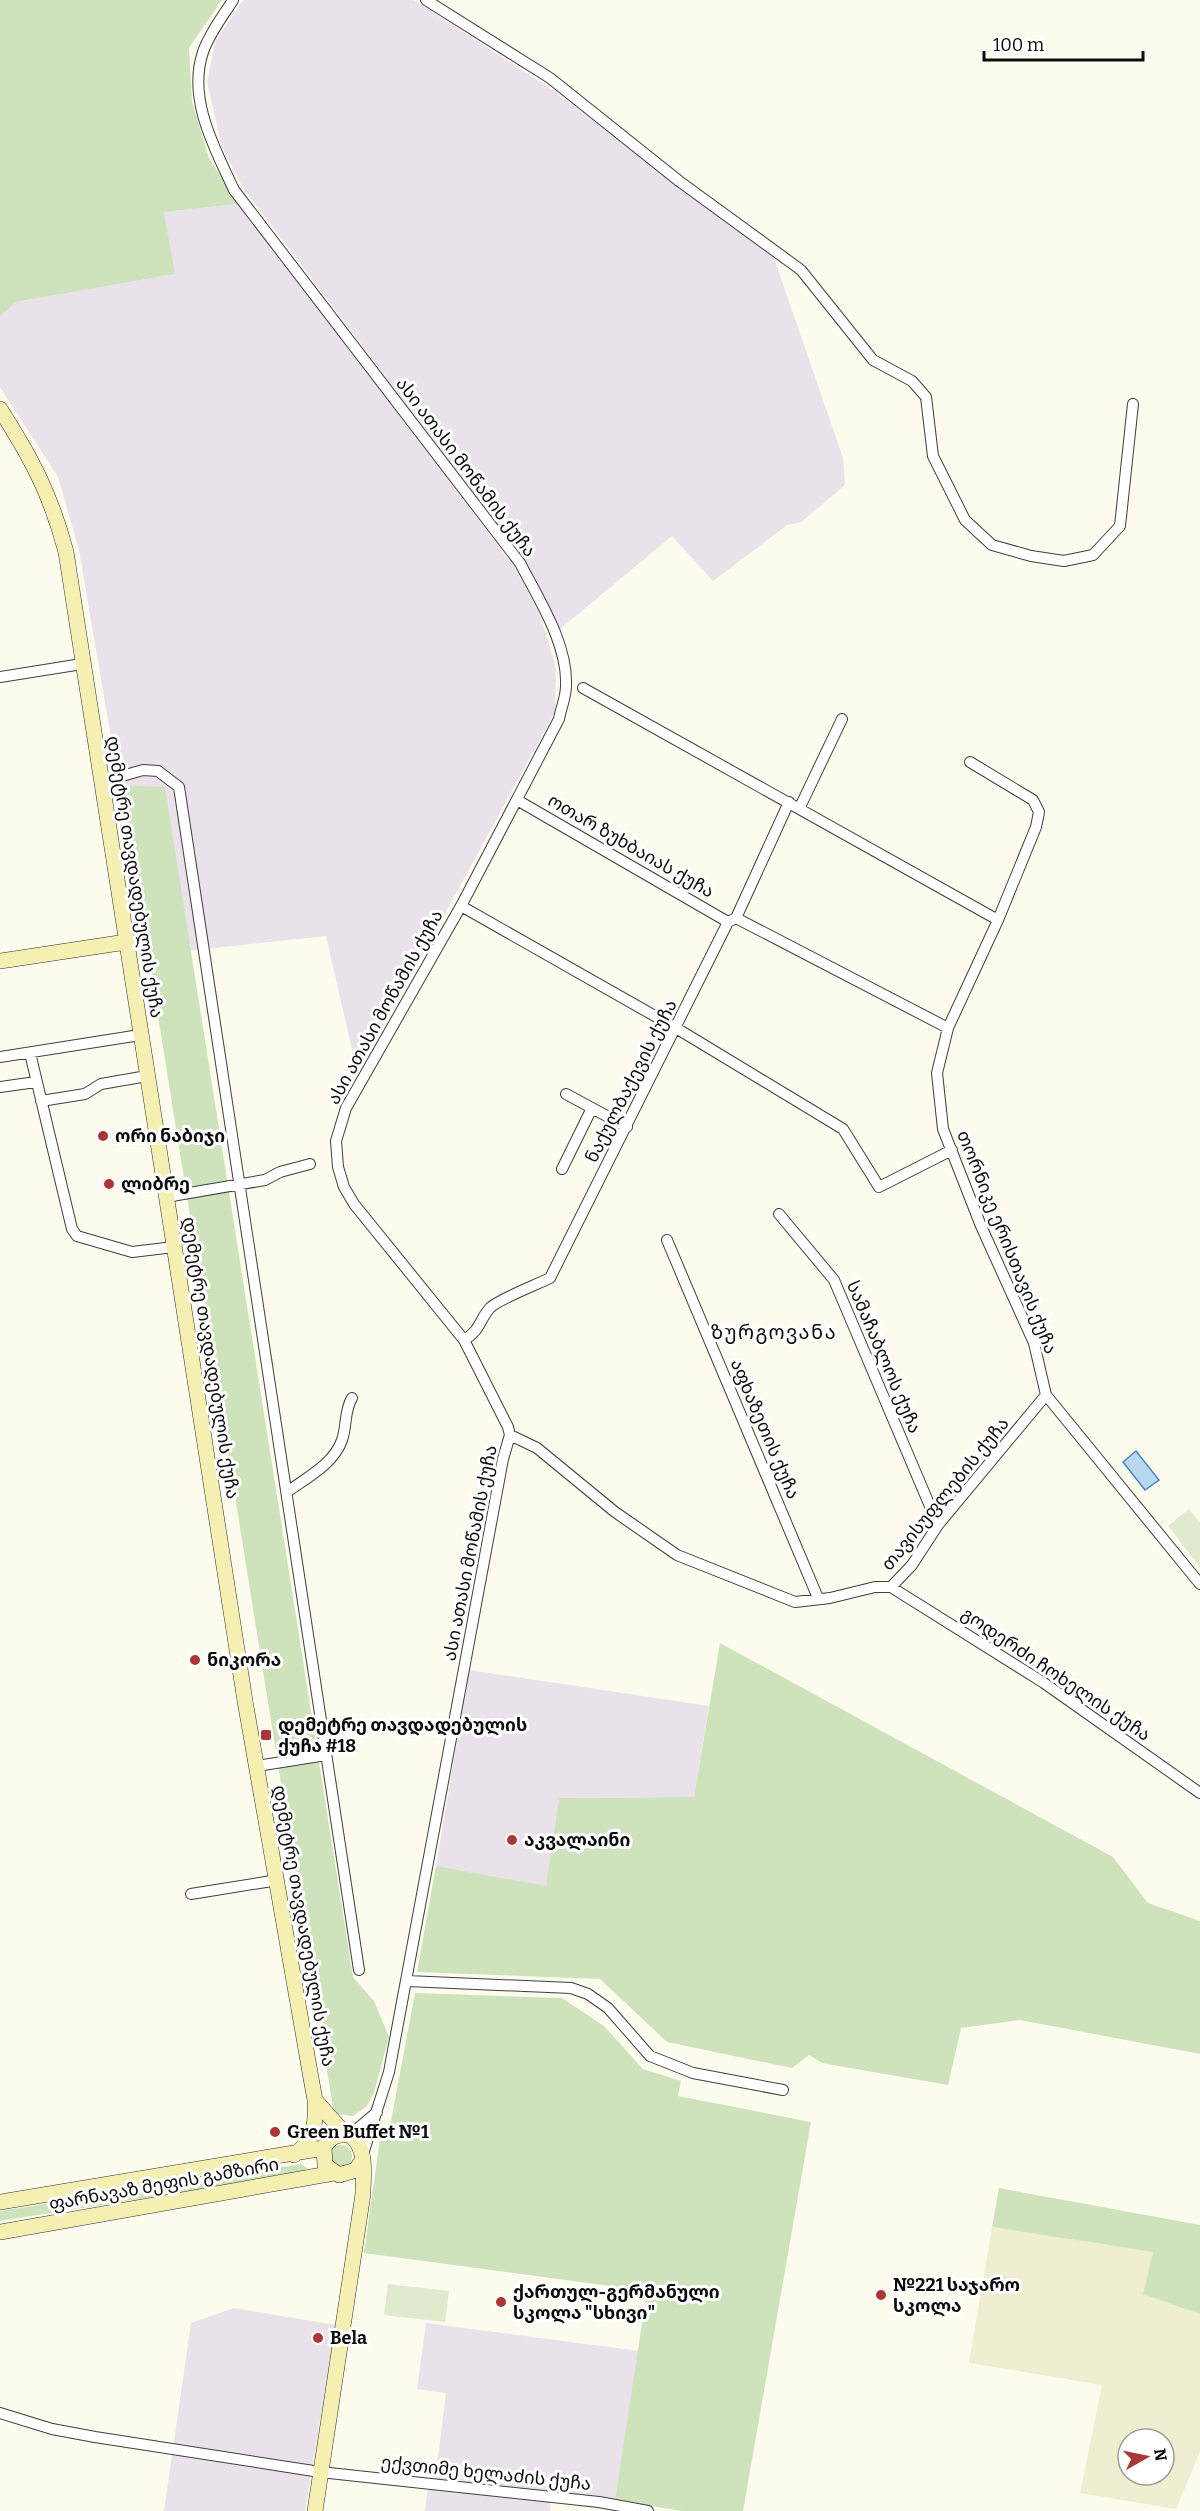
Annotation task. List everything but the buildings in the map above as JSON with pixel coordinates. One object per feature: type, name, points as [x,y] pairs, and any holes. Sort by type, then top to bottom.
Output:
[{"type":"main road","name":"დემეტრე თავდადებულის ქუჩა","points":[[0,409],[39,474],[52,501],[66,552],[140,1035],[257,1766],[315,2100],[316,2126]]},
{"type":"main road","points":[[0,962],[126,942]]},
{"type":"main road","points":[[315,2100],[348,2135],[359,2143],[363,2157],[363,2194],[353,2274],[315,2511]]},
{"type":"main road","points":[[316,2126],[325,2146],[326,2165],[363,2194]]},
{"type":"main road","points":[[294,2155],[305,2146],[316,2126]]},
{"type":"main road","points":[[325,2146],[338,2135],[348,2135]]},
{"type":"main road","name":"ფარნავაზ მეფის გამზირი","points":[[0,2202],[294,2155],[325,2146]]},
{"type":"main road","points":[[339,2174],[356,2170],[363,2157]]},
{"type":"main road","name":"ფარნავაზ მეფის გამზირი","points":[[0,2232],[339,2174]]},
{"type":"street","name":"ასი ათასი მოწამის ქუჩა","points":[[234,0],[203,51],[198,73],[201,104],[212,141],[234,190],[520,563],[551,624],[561,651],[566,686],[559,719],[461,906],[346,1108],[336,1141],[338,1167],[354,1204],[464,1340],[505,1419],[510,1436],[503,1459],[389,2072],[363,2157]]},
{"type":"street","points":[[426,0],[550,78],[679,181],[801,270],[873,360],[912,381],[926,397],[933,456],[965,520],[992,545],[1031,556],[1064,561],[1093,555],[1119,526],[1133,404]]},
{"type":"street","points":[[0,677],[82,664]]},
{"type":"street","points":[[583,688],[800,807],[998,920]]},
{"type":"street","points":[[800,807],[842,720]]},
{"type":"street","name":"თორნიკე ერისთავის ქუჩა","points":[[970,762],[1033,800],[1039,812],[1036,827],[998,920],[948,1028],[937,1073],[942,1129],[981,1226],[1034,1343],[1047,1395]]},
{"type":"street","points":[[101,782],[143,770],[158,771],[179,788],[359,1970]]},
{"type":"street","name":"ოთარ ზუხბაიას ქუჩა","points":[[517,800],[732,920],[948,1028]]},
{"type":"street","name":"ნაქულბაქევის ქუჩა","points":[[464,1340],[473,1335],[482,1324],[490,1307],[550,1278],[732,920],[789,802]]},
{"type":"street","points":[[461,906],[676,1029],[843,1129],[879,1187],[952,1150]]},
{"type":"street","points":[[0,1057],[140,1035]]},
{"type":"street","points":[[30,1053],[72,1229],[77,1236],[132,1252],[174,1247]]},
{"type":"street","points":[[41,1101],[85,1094],[101,1084],[147,1076]]},
{"type":"street","points":[[0,1087],[36,1082]]},
{"type":"street","points":[[566,1094],[627,1127]]},
{"type":"street","points":[[562,1169],[592,1108]]},
{"type":"street","points":[[166,1197],[270,1179],[280,1172],[310,1164]]},
{"type":"street","name":"სამაჩაბლოს ქუჩა","points":[[779,1214],[834,1280],[938,1525]]},
{"type":"street","name":"აფხაზეთის ქუჩა","points":[[667,1240],[819,1598]]},
{"type":"street","points":[[1047,1395],[1200,1584]]},
{"type":"street","name":"თავისუფლების ქუჩა","points":[[510,1436],[537,1448],[615,1512],[677,1555],[795,1602],[875,1587],[891,1587],[912,1565],[938,1525],[1047,1395]]},
{"type":"street","points":[[287,1492],[318,1470],[336,1452],[342,1439],[347,1406],[352,1398]]},
{"type":"street","name":"გოდერძი ჩოხელის ქუჩა","points":[[891,1587],[1044,1683],[1200,1793]]},
{"type":"street","points":[[257,1766],[326,1755]]},
{"type":"street","points":[[191,1894],[278,1880]]},
{"type":"street","points":[[407,1981],[571,1988],[588,1994],[608,2008],[650,2056],[693,2073],[783,2090]]},
{"type":"street","points":[[348,2135],[377,2111]]},
{"type":"street","name":"ექვთიმე ხელაძის ქუჩა","points":[[0,2413],[52,2429],[95,2437],[320,2472],[599,2502],[648,2511]]},
{"type":"shaded area","points":[[243,0],[414,0],[554,91],[774,258],[843,458],[845,485],[800,523],[787,525],[713,581],[672,536],[559,630],[528,565],[243,188],[222,147],[207,82],[215,42]]},
{"type":"shaded area","points":[[238,204],[515,568],[541,617],[556,668],[555,712],[371,1049],[355,1062],[326,936],[148,955],[79,550],[58,477],[0,387],[0,317],[16,302],[174,274],[164,212]]},
{"type":"shaded area","points":[[469,1670],[709,1706],[694,1797],[559,1798],[546,1887],[436,1866]]},
{"type":"shaded area","points":[[992,2227],[1153,2252],[1144,2294],[1200,2314],[1200,2452],[1176,2509],[1080,2493],[1102,2385],[969,2363]]},
{"type":"shaded area","points":[[234,2308],[336,2325],[305,2511],[164,2511],[191,2323]]},
{"type":"shaded area","points":[[426,2323],[639,2351],[613,2511],[551,2501],[550,2511],[425,2511],[428,2488],[434,2489],[446,2393],[417,2389]]},
{"type":"green space","points":[[0,0],[222,0],[189,48],[192,102],[209,158],[238,204],[164,212],[175,274],[16,302],[0,317]]},
{"type":"green space","points":[[121,785],[165,787],[353,1977],[374,2001],[389,2037],[374,2093],[367,2106],[353,2116],[334,2114]]},
{"type":"green space","points":[[1189,1509],[1200,1523],[1200,1567],[1168,1526]]},
{"type":"green space","points":[[720,1643],[1113,1857],[1148,1903],[1200,1921],[1200,2054],[1020,2020],[961,2028],[948,2085],[822,2063],[809,2055],[792,2068],[667,2042],[600,1979],[417,1972],[436,1866],[546,1886],[559,1798],[694,1797]]},
{"type":"green space","points":[[415,1993],[562,1998],[604,2026],[643,2069],[681,2081],[678,2096],[811,2122],[743,2511],[682,2511],[615,2500],[647,2291],[364,2253],[380,2139],[389,2132]]},
{"type":"green space","points":[[341,2145],[349,2148],[352,2156],[349,2164],[341,2167],[333,2164],[330,2156],[333,2148]]},
{"type":"green space","points":[[301,2164],[307,2168],[303,2173],[0,2221],[0,2211]]},
{"type":"green space","points":[[999,2188],[1200,2225],[1200,2314],[1143,2294],[1153,2252],[992,2227]]},
{"type":"green space","points":[[388,2284],[449,2291],[445,2322],[384,2315]]},
{"type":"water","points":[[1136,1451],[1159,1480],[1145,1490],[1123,1462]]},
{"type":"place","name":"ორი ნაბიჯი","points":[[103,1136]]},
{"type":"place","name":"ლიბრე","points":[[109,1184]]},
{"type":"place","name":"ნიკორა","points":[[195,1660]]},
{"type":"place","name":"დემეტრე თავდადებულის ქუჩა #18","points":[[266,1735]]},
{"type":"place","name":"აკვალაინი","points":[[512,1840]]},
{"type":"place","name":"Green Buffet №1","points":[[275,2132]]},
{"type":"place","name":"№221 საჯარო სკოლა","points":[[881,2295]]},
{"type":"place","name":"ქართულ-გერმანული სკოლა \"სხივი\"","points":[[501,2302]]},
{"type":"place","name":"Bela","points":[[318,2338]]},
{"type":"district","name":"ზურგოვანა","points":[[774,1332]]}]
